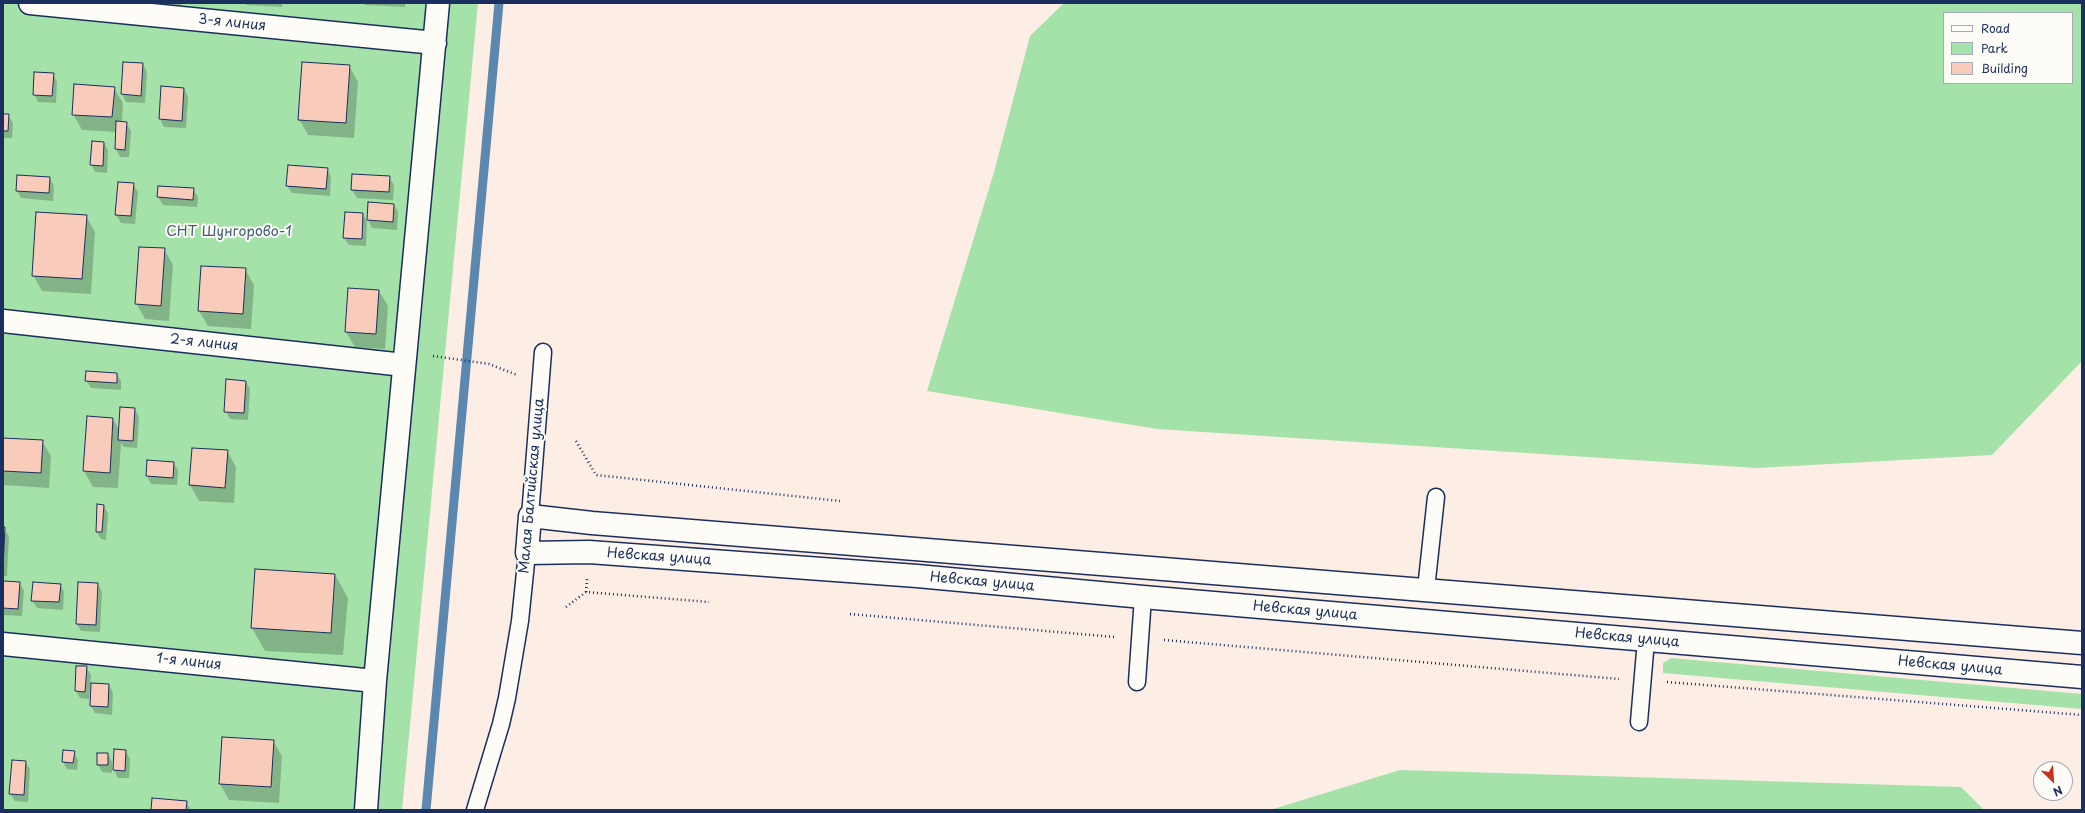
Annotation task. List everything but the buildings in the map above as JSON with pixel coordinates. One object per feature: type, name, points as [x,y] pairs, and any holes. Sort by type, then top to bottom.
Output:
[{"type":"street","name":"3-я линия","points":[[30,3],[434,43]]},
{"type":"street","points":[[366,810],[375,681],[438,3]]},
{"type":"street","name":"2-я линия","points":[[3,321],[404,366]]},
{"type":"street","name":"Малая Балтийская улица","points":[[527,553],[530,516]]},
{"type":"street","name":"Невская улица","points":[[530,516],[592,523],[2082,643]]},
{"type":"street","name":"Невская улица","points":[[527,553],[589,552],[917,576],[1143,597],[2082,677]]},
{"type":"street","name":"1-я линия","points":[[3,644],[375,681]]},
{"type":"lane","name":"Малая Балтийская улица","points":[[530,516],[543,352]]},
{"type":"lane","points":[[1426,589],[1436,497]]},
{"type":"lane","name":"Малая Балтийская улица","points":[[475,810],[501,724],[520,620],[527,553]]},
{"type":"lane","points":[[1138,682],[1143,597]]},
{"type":"lane","points":[[1639,722],[1646,640]]},
{"type":"path","points":[[444,358],[489,364],[522,378]]},
{"type":"path","points":[[576,441],[596,475],[840,501]]},
{"type":"path","points":[[566,607],[586,592],[709,602]]},
{"type":"path","points":[[850,614],[1620,680]]},
{"type":"path","points":[[1662,682],[2082,715]]},
{"type":"green space","name":"СНТ Шунгорово-1","points":[[3,3],[478,3],[402,810],[3,810]]},
{"type":"green space","points":[[1064,3],[2082,3],[2082,361],[1992,455],[1757,468],[1157,429],[927,391],[994,172],[1030,36]]},
{"type":"green space","points":[[1671,658],[2082,694],[2082,709],[1663,673],[1663,663]]},
{"type":"green space","points":[[1400,770],[1961,787],[1984,810],[1270,810]]},
{"type":"waterway","points":[[426,810],[499,3]]}]
